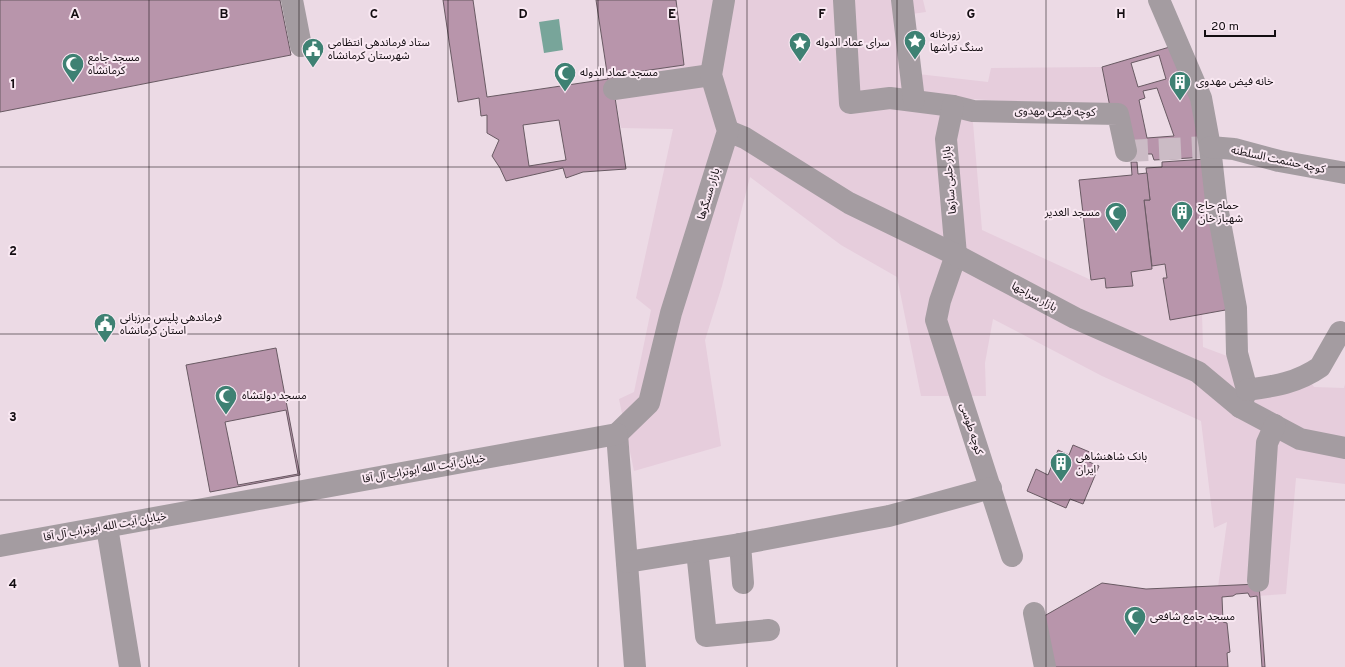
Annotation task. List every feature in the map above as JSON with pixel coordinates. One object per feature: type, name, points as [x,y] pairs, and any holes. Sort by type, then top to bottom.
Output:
[{"type":"street","points":[[292,0],[301,46]]},
{"type":"street","points":[[724,0],[711,75],[728,131]]},
{"type":"street","points":[[844,0],[850,103],[890,98],[953,106]]},
{"type":"street","points":[[902,0],[914,100]]},
{"type":"street","points":[[1159,0],[1201,98],[1210,147],[1216,201],[1236,308],[1238,353],[1244,398],[1296,380],[1315,371],[1320,367],[1340,332]]},
{"type":"street","points":[[614,89],[711,75]]},
{"type":"street","name":"کوچه فیض مهدوی","points":[[953,106],[974,111],[1118,114],[1126,151]]},
{"type":"street","name":"بازار حلبی سازها","points":[[953,106],[946,139],[956,255]]},
{"type":"street","name":"بازار سراجها","points":[[728,131],[745,138],[849,203],[956,255],[1075,318],[1198,372],[1244,398],[1275,425],[1300,439],[1345,448]]},
{"type":"street","name":"بازار مسگرها","points":[[617,434],[648,403],[671,313],[728,131]]},
{"type":"street","name":"کوچه حشمت السلطنه","points":[[1210,147],[1234,149],[1316,169],[1345,173]]},
{"type":"street","name":"کوچه طوسی","points":[[956,255],[940,301],[936,320],[1012,556]]},
{"type":"street","points":[[1258,581],[1267,443],[1275,425]]},
{"type":"street","points":[[617,434],[635,667]]},
{"type":"street","name":"خیابان آیت الله ابوتراب آل آقا","points":[[0,546],[617,434]]},
{"type":"street","points":[[627,562],[740,544],[889,516],[991,488]]},
{"type":"street","points":[[107,527],[130,667]]},
{"type":"street","points":[[740,544],[743,583]]},
{"type":"street","points":[[697,551],[706,636],[769,630]]},
{"type":"street","points":[[1034,612],[1045,667]]},
{"type":"shaded area","points":[[676,0],[923,0],[926,12],[912,14],[918,74],[988,82],[991,68],[1102,67],[1110,107],[971,99],[982,230],[1091,280],[1105,278],[1106,288],[1133,286],[1131,272],[1152,269],[1152,266],[1165,264],[1167,278],[1164,278],[1170,320],[1202,313],[1203,347],[1235,359],[1256,381],[1303,371],[1314,387],[1344,388],[1345,384],[1345,484],[1296,478],[1286,594],[1257,596],[1259,585],[1218,587],[1227,522],[1214,528],[1201,421],[1102,376],[993,319],[985,363],[986,396],[921,396],[897,277],[841,245],[750,177],[722,286],[705,340],[721,446],[634,471],[619,399],[634,392],[651,310],[636,298],[673,129],[621,128],[612,78],[629,73],[684,65]]},
{"type":"shaded area","points":[[559,19],[563,50],[544,53],[539,22]]},
{"type":"building","name":"مسجد جامع کرمانشاه","points":[[0,0],[280,0],[291,55],[0,112]]},
{"type":"building","name":"مسجد عماد الدوله","points":[[443,0],[473,0],[487,97],[608,79],[596,0],[676,0],[684,65],[629,73],[612,78],[626,169],[583,172],[566,178],[563,168],[506,181],[492,156],[499,140],[487,133],[487,115],[481,116],[479,98],[458,102]],"holes":[[[559,120],[566,160],[529,166],[523,125]]]},
{"type":"building","name":"خانه فیض مهدوی","points":[[1173,46],[1205,137],[1207,157],[1154,160],[1152,154],[1134,154],[1110,107],[1102,67]],"holes":[[[1159,55],[1166,79],[1138,87],[1131,63]],[[1157,88],[1174,136],[1147,138],[1139,100],[1145,98],[1143,91]]]},
{"type":"building","name":"حمام حاج شهباز خان","points":[[1206,159],[1231,309],[1170,320],[1163,278],[1167,278],[1165,264],[1152,266],[1144,200],[1150,200],[1146,168],[1162,167],[1162,162]]},
{"type":"building","name":"مسجد الغدیر","points":[[1131,162],[1137,162],[1138,174],[1147,173],[1150,200],[1144,200],[1152,269],[1131,272],[1133,286],[1106,288],[1105,278],[1091,280],[1079,180],[1132,175]]},
{"type":"building","name":"مسجد دولتشاه","points":[[276,348],[300,475],[210,492],[186,365]],"holes":[[[286,410],[298,474],[238,485],[225,422]]]},
{"type":"building","name":"بانک شاهنشاهی ایران","points":[[1073,445],[1092,453],[1089,462],[1099,466],[1083,504],[1070,499],[1066,508],[1027,491],[1036,469],[1048,475],[1058,450],[1069,455]]},
{"type":"building","name":"مسجد جامع شافعی","points":[[1102,583],[1146,589],[1259,584],[1265,667],[1262,667],[1257,596],[1250,597],[1248,593],[1222,597],[1223,622],[1227,623],[1230,652],[1227,653],[1228,667],[1049,667],[1039,619]]},
{"type":"tunnel","points":[[1126,151],[1210,147]]},
{"type":"place","name":"زورخانه سنگ تراشها","points":[[915,60]]},
{"type":"place","name":"سرای عماد الدوله","points":[[800,62]]},
{"type":"place","name":"ستاد فرماندهی انتظامی شهرستان کرمانشاه","points":[[313,68]]},
{"type":"place","name":"مسجد جامع کرمانشاه","points":[[73,84]]},
{"type":"place","name":"مسجد عماد الدوله","points":[[565,92]]},
{"type":"place","name":"خانه فیض مهدوی","points":[[1180,102]]},
{"type":"place","name":"مسجد الغدیر","points":[[1116,232]]},
{"type":"place","name":"حمام حاج شهباز خان","points":[[1182,232]]},
{"type":"place","name":"فرماندهی پلیس مرزبانی استان کرمانشاه","points":[[105,344]]},
{"type":"place","name":"مسجد دولتشاه","points":[[226,416]]},
{"type":"place","name":"بانک شاهنشاهی ایران","points":[[1061,482]]},
{"type":"place","name":"مسجد جامع شافعی","points":[[1135,636]]}]
